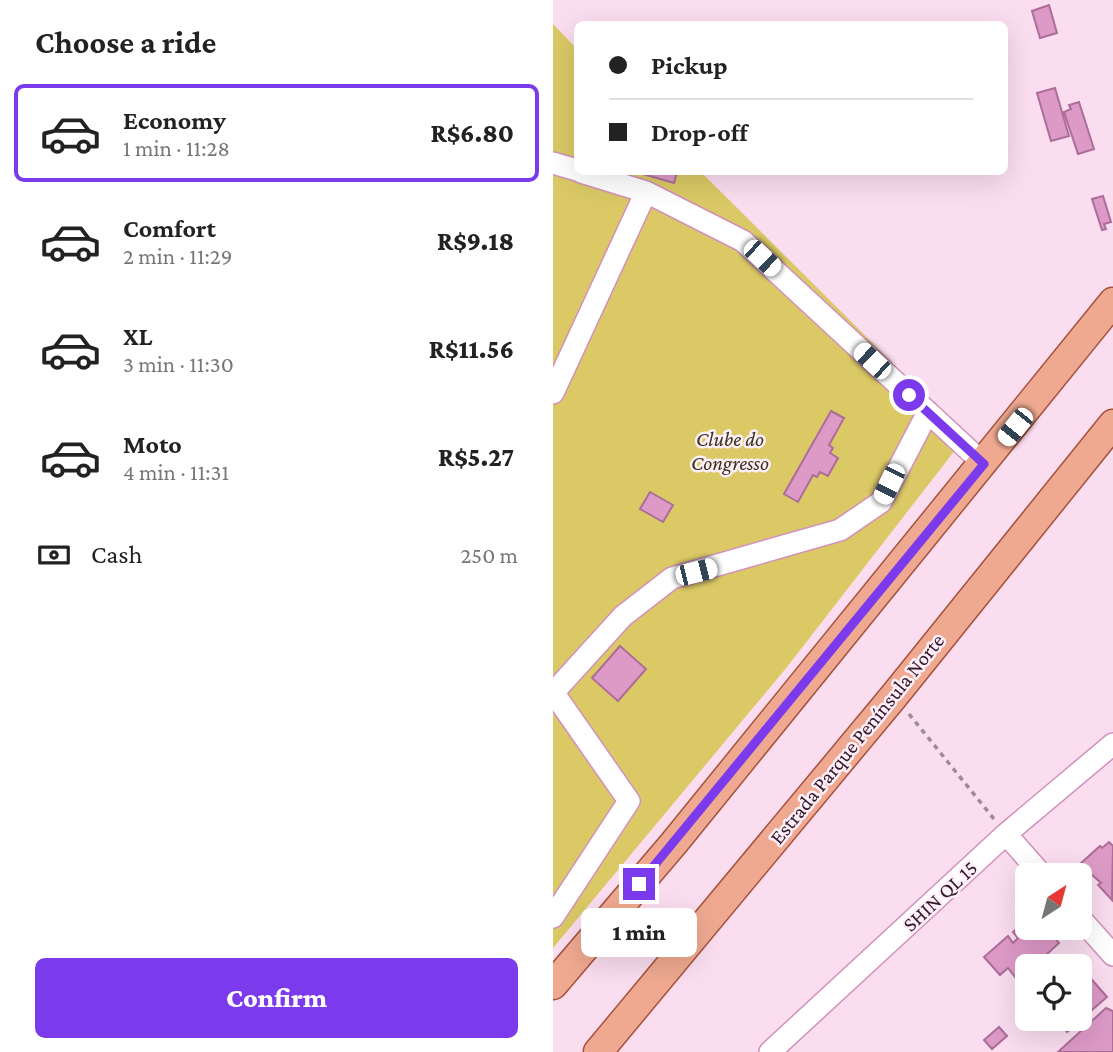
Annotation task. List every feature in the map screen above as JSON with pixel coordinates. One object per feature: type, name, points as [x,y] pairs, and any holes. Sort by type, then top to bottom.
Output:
[{"type":"main road","points":[[553,985],[674,844],[1113,302]]},
{"type":"main road","name":"Estrada Parque Península Norte","points":[[598,1052],[894,696],[1113,424]]},
{"type":"street","points":[[553,163],[574,169]]},
{"type":"street","points":[[593,175],[646,192],[743,241],[984,464]]},
{"type":"street","points":[[553,393],[646,192]]},
{"type":"street","points":[[553,917],[629,801],[553,693],[622,616],[672,578],[840,530],[881,502],[928,412]]},
{"type":"street","name":"SHIN QL 15","points":[[780,1049],[1006,834],[1113,744]]},
{"type":"street","points":[[1006,834],[1031,863]]},
{"type":"street","points":[[1092,931],[1113,955]]},
{"type":"path","points":[[894,696],[1006,834]]},
{"type":"green space","name":"Clube do Congresso","points":[[553,24],[574,46],[574,175],[704,175],[966,436],[787,667],[553,948]]},
{"type":"building","points":[[1049,5],[1057,33],[1040,38],[1032,11]]},
{"type":"building","points":[[1055,88],[1069,136],[1051,141],[1037,93]]},
{"type":"building","points":[[1079,102],[1094,149],[1078,154],[1064,112],[1071,109],[1069,105]]},
{"type":"building","points":[[646,175],[676,175],[674,183]]},
{"type":"building","points":[[1103,196],[1111,222],[1104,224],[1106,229],[1102,230],[1092,199]]},
{"type":"building","points":[[831,411],[844,418],[829,445],[833,448],[830,453],[838,458],[828,476],[820,472],[817,477],[813,475],[798,502],[784,494]]},
{"type":"building","points":[[650,492],[673,505],[663,522],[640,509]]},
{"type":"building","points":[[620,646],[646,669],[618,701],[592,678]]},
{"type":"building","points":[[1109,842],[1113,846],[1112,900],[1092,875],[1092,863],[1081,863],[1100,846],[1102,848]]},
{"type":"building","points":[[1008,936],[1013,943],[1016,940],[1056,940],[1059,943],[1047,954],[1015,954],[1015,977],[1008,968],[1000,975],[984,957]]},
{"type":"building","points":[[1092,980],[1107,997],[1092,1010]]},
{"type":"building","points":[[1106,1008],[1113,1011],[1113,1052],[1058,1052],[1081,1031],[1092,1031],[1092,1021]]},
{"type":"building","points":[[999,1027],[1007,1036],[992,1049],[984,1040]]},
{"type":"route","points":[[639,884],[984,464],[909,395]]}]
